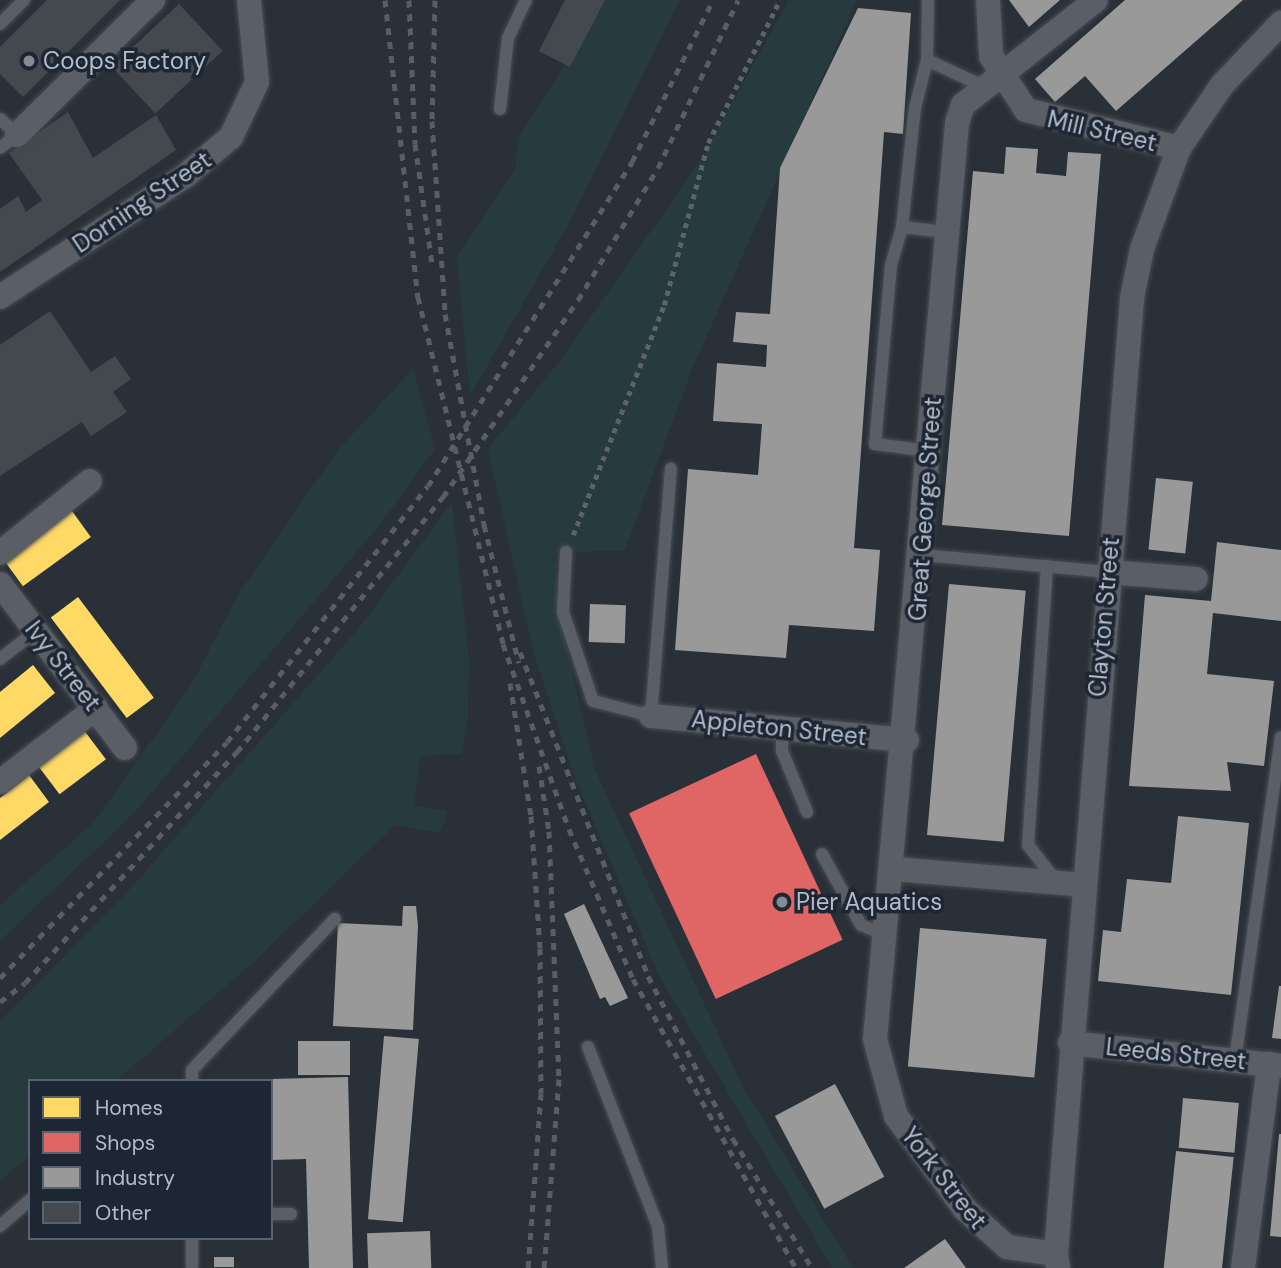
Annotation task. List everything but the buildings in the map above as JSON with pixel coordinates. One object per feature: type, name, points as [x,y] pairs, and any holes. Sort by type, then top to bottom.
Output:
[{"type":"street","points":[[6,134],[153,0]]},
{"type":"street","name":"Dorning Street","points":[[0,297],[185,176],[231,136],[257,82],[249,0]]},
{"type":"street","points":[[988,0],[985,32],[992,82]]},
{"type":"street","name":"Great George Street","points":[[876,1039],[907,740],[946,232],[959,114],[992,82],[1096,0]]},
{"type":"street","name":"Clayton Street","points":[[1057,1261],[1070,1043],[1071,884],[1108,572],[1132,298],[1142,249],[1179,148],[1222,85],[1281,23]]},
{"type":"street","name":"Mill Street","points":[[992,82],[1026,110],[1042,118],[1179,148]]},
{"type":"street","points":[[0,554],[90,481]]},
{"type":"street","points":[[1108,572],[1196,579]]},
{"type":"street","name":"Ivy Street","points":[[0,584],[125,748]]},
{"type":"street","points":[[0,782],[96,708]]},
{"type":"street","name":"Appleton Street","points":[[652,716],[907,740]]},
{"type":"street","points":[[894,869],[1071,884]]},
{"type":"street","name":"York Street","points":[[876,1039],[896,1116],[965,1209],[1007,1247],[1057,1261]]},
{"type":"street","name":"Leeds Street","points":[[1070,1043],[1275,1065]]},
{"type":"street","points":[[1244,1268],[1275,1065]]},
{"type":"lane","points":[[0,24],[24,0]]},
{"type":"lane","points":[[500,109],[508,38],[526,0]]},
{"type":"lane","points":[[928,0],[927,60],[915,108],[902,227],[891,265],[875,444],[929,451]]},
{"type":"lane","points":[[927,60],[992,82]]},
{"type":"lane","points":[[902,227],[946,232]]},
{"type":"lane","points":[[566,552],[563,612],[593,701],[652,716],[671,470]]},
{"type":"lane","points":[[922,555],[1108,572]]},
{"type":"lane","points":[[1047,566],[1028,845],[1071,884]]},
{"type":"lane","points":[[0,659],[36,631]]},
{"type":"lane","points":[[782,728],[782,751],[807,812]]},
{"type":"lane","points":[[1235,1060],[1281,737]]},
{"type":"lane","points":[[822,853],[861,925],[887,935]]},
{"type":"lane","points":[[192,1079],[192,1070],[335,919]]},
{"type":"lane","points":[[588,1047],[658,1227],[662,1268]]},
{"type":"lane","points":[[0,1226],[28,1201]]},
{"type":"lane","points":[[273,1214],[291,1214]]},
{"type":"lane","points":[[192,1240],[192,1268]]},
{"type":"path","points":[[566,552],[664,305],[708,143],[780,0]]},
{"type":"green space","points":[[605,0],[680,0],[568,225],[470,396],[457,258],[515,170],[518,139]]},
{"type":"green space","points":[[789,0],[857,0],[692,369],[625,550],[555,553],[558,609],[595,770],[743,1087],[853,1268],[832,1268],[660,978],[577,783],[533,651],[488,449],[562,358],[699,163]]},
{"type":"green space","points":[[413,369],[435,449],[382,522],[134,813],[0,941],[0,905],[94,822],[191,685],[239,593],[338,450]]},
{"type":"green space","points":[[452,502],[469,659],[468,716],[462,754],[420,756],[414,806],[448,811],[440,833],[395,825],[256,960],[118,1079],[28,1079],[28,1157],[0,1181],[0,1021],[123,897],[359,628]]},
{"type":"railway","points":[[385,0],[418,297],[503,644],[569,829],[633,979],[796,1268]]},
{"type":"railway","points":[[409,0],[415,144],[432,264]]},
{"type":"railway","points":[[435,0],[432,121],[445,314],[484,525],[519,663]]},
{"type":"railway","points":[[0,978],[227,742],[428,486],[632,162],[713,0]]},
{"type":"railway","points":[[0,1002],[25,983],[237,752],[443,497],[578,300],[658,168],[738,0]]},
{"type":"railway","points":[[520,652],[648,976],[733,1139],[812,1268]]},
{"type":"railway","points":[[510,683],[531,816],[540,948],[541,1093],[528,1268]]},
{"type":"railway","points":[[539,766],[549,831],[559,1079],[544,1268]]},
{"type":"place","name":"Coops Factory","points":[[29,61]]},
{"type":"place","name":"Pier Aquatics","points":[[782,902]]}]
